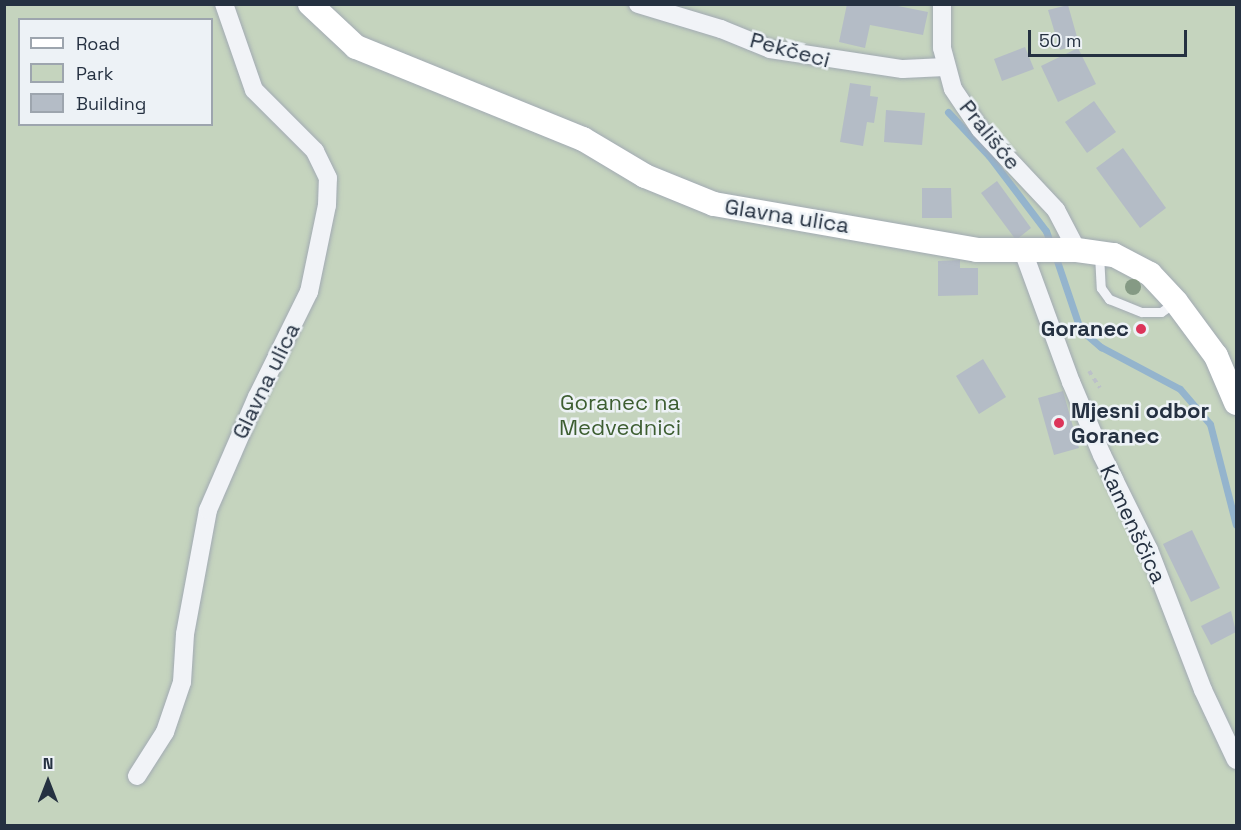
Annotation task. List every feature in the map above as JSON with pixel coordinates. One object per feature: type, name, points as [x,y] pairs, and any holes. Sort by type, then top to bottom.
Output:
[{"type":"street","name":"Glavna ulica","points":[[137,776],[165,732],[182,682],[185,633],[208,510],[221,475],[309,292],[327,205],[328,178],[315,151],[254,90],[224,4]]},
{"type":"street","name":"Glavna ulica","points":[[310,4],[356,47],[583,139],[645,176],[687,195],[714,204],[977,250],[1081,250],[1114,255],[1150,274],[1176,302],[1216,356],[1236,403]]},
{"type":"street","name":"Pekčeci","points":[[638,4],[721,29],[770,49],[903,69],[945,67]]},
{"type":"street","name":"Prališće","points":[[942,4],[945,67],[953,89],[980,129],[1056,210],[1081,250]]},
{"type":"street","name":"Kamenščica","points":[[1032,251],[1084,414],[1149,550],[1203,690],[1236,760]]},
{"type":"lane","points":[[1081,250],[1109,299],[1142,312],[1161,312],[1176,302]]},
{"type":"green space","name":"Goranec na Medvednici","points":[[4,5],[1236,5],[1236,825],[5,825]]},
{"type":"building","points":[[847,4],[888,4],[928,12],[923,35],[870,25],[865,48],[839,42]]},
{"type":"building","points":[[1068,5],[1079,44],[1060,50],[1048,10]]},
{"type":"building","points":[[1025,47],[1034,69],[1002,81],[994,59]]},
{"type":"building","points":[[1078,48],[1096,84],[1058,102],[1041,66]]},
{"type":"building","points":[[850,83],[871,86],[870,96],[878,97],[874,123],[867,122],[863,146],[840,142]]},
{"type":"building","points":[[1094,101],[1116,132],[1087,153],[1065,122]]},
{"type":"building","points":[[886,110],[925,113],[922,145],[884,142]]},
{"type":"building","points":[[1123,148],[1166,208],[1140,228],[1096,168]]},
{"type":"building","points":[[997,181],[1031,228],[1016,240],[981,193]]},
{"type":"building","points":[[922,188],[951,188],[952,218],[922,218]]},
{"type":"building","points":[[960,260],[960,268],[978,268],[978,295],[938,296],[938,261]]},
{"type":"building","points":[[983,359],[1006,397],[979,414],[956,376]]},
{"type":"building","name":"Mjesni odbor Goranec","points":[[1063,391],[1079,448],[1054,455],[1038,398]]},
{"type":"building","points":[[1192,530],[1220,588],[1191,602],[1163,544]]},
{"type":"building","points":[[1231,611],[1236,632],[1211,645],[1201,626]]},
{"type":"waterway","points":[[948,112],[989,156],[1046,231],[1051,245]]},
{"type":"waterway","points":[[1055,255],[1080,329],[1101,347],[1180,389],[1210,424],[1236,525]]},
{"type":"place","name":"Goranec","points":[[1141,329]]},
{"type":"place","name":"Mjesni odbor Goranec","points":[[1059,423]]}]
